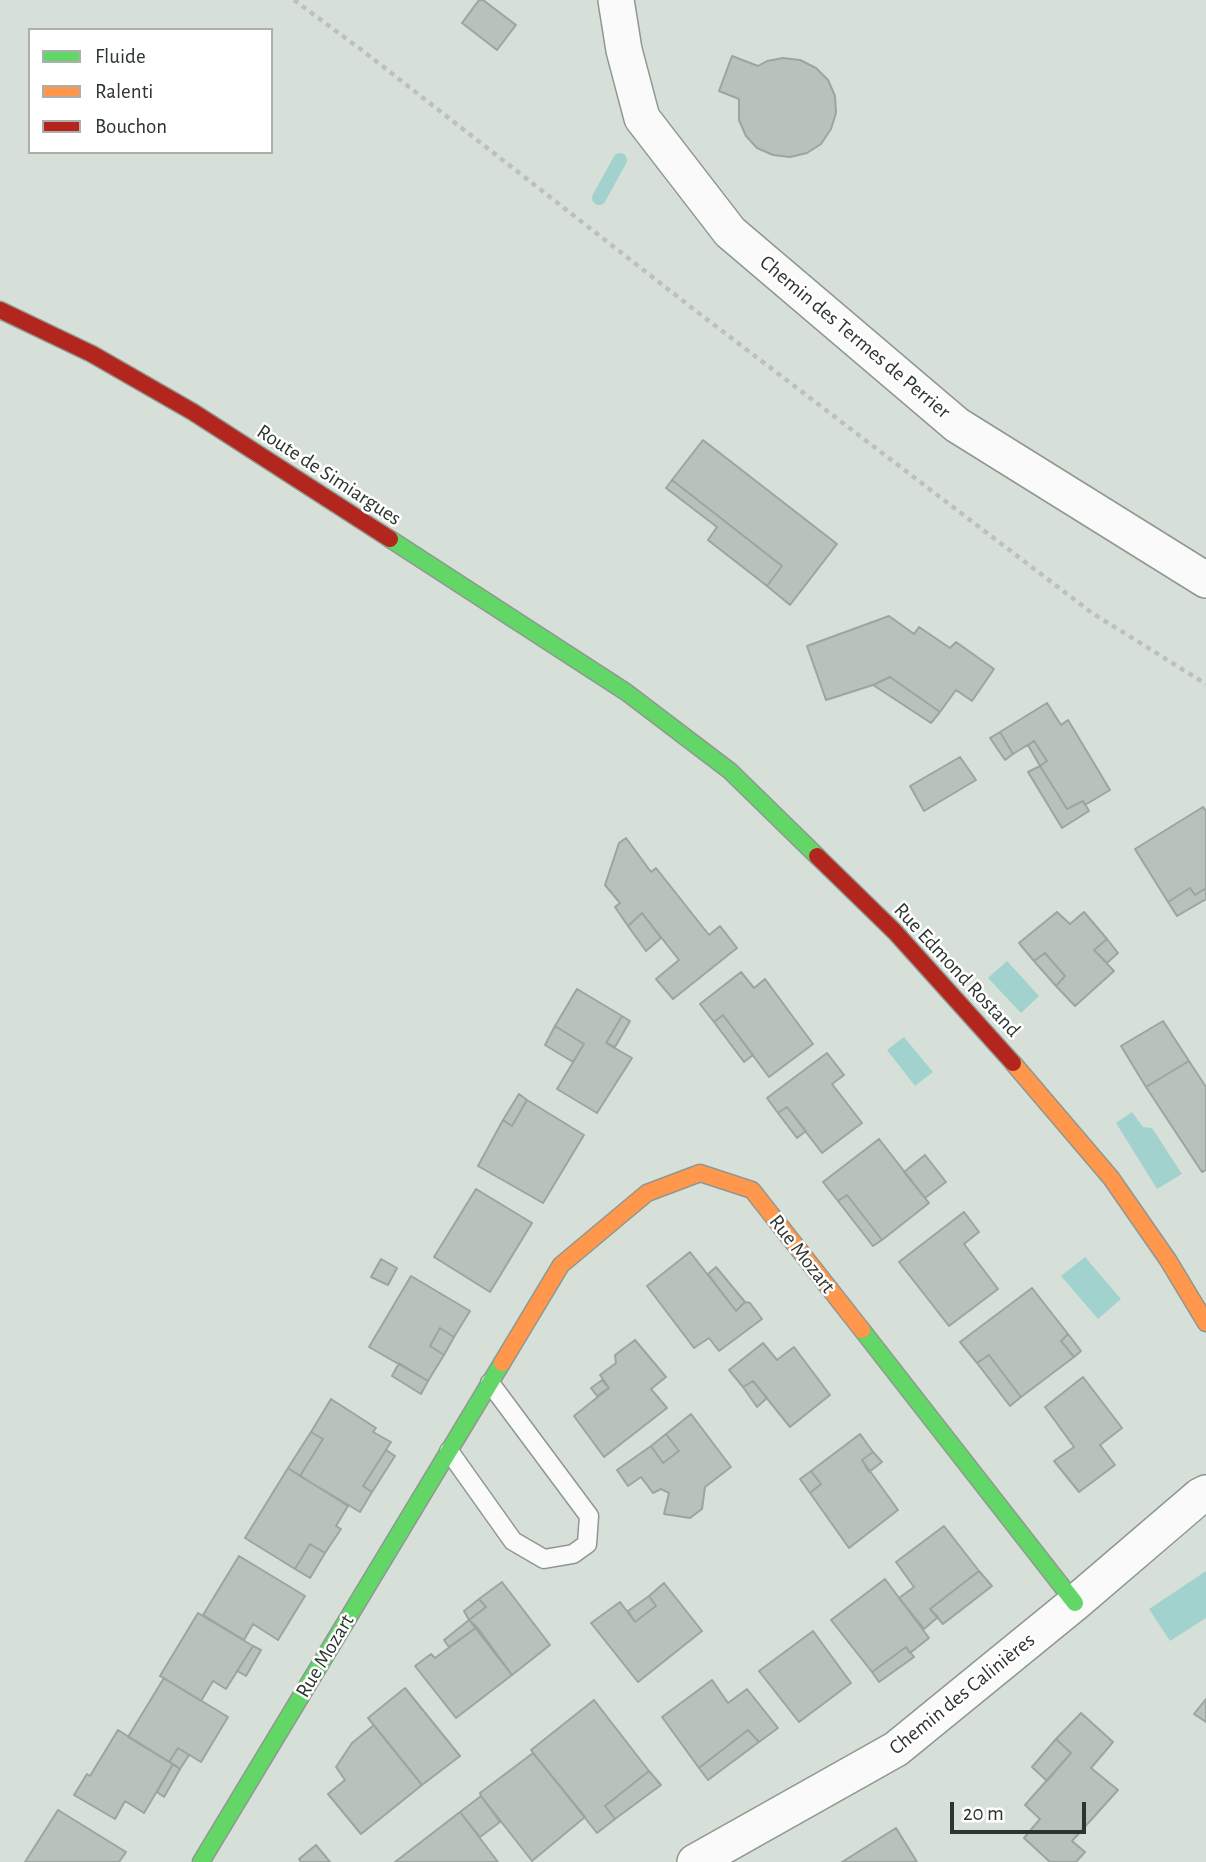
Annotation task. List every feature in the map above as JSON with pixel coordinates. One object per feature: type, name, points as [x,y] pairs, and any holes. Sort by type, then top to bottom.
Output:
[{"type":"street","name":"Chemin des Termes de Perrier","points":[[616,0],[624,50],[642,118],[730,232],[957,425],[1206,580]]},
{"type":"street","name":"Route de Simiargues","points":[[0,310],[92,354],[193,412],[626,692]]},
{"type":"street","name":"Rue Edmond Rostand","points":[[626,692],[730,771],[895,932],[1006,1052],[1111,1178],[1168,1260],[1206,1323]]},
{"type":"street","name":"Rue Mozart","points":[[201,1862],[561,1265],[647,1193],[700,1173],[752,1190],[1075,1602]]},
{"type":"street","name":"Chemin des Calinières","points":[[709,1858],[896,1749],[1206,1493]]},
{"type":"lane","points":[[449,1451],[513,1541],[544,1559],[573,1554],[587,1544],[589,1516],[490,1382]]},
{"type":"path","points":[[294,0],[1092,614],[1206,684]]},
{"type":"water","points":[[1007,961],[1039,996],[1021,1013],[988,978]]},
{"type":"water","points":[[904,1037],[933,1072],[915,1086],[887,1050]]},
{"type":"water","points":[[1132,1112],[1143,1127],[1152,1128],[1182,1174],[1157,1189],[1116,1123]]},
{"type":"water","points":[[1085,1257],[1121,1299],[1098,1319],[1061,1276]]},
{"type":"water","points":[[1206,1571],[1206,1618],[1170,1641],[1149,1609]]},
{"type":"building","points":[[479,0],[483,0],[516,25],[497,50],[462,23]]},
{"type":"building","points":[[732,56],[758,66],[783,58],[800,60],[816,68],[828,80],[835,96],[836,113],[831,129],[821,144],[807,153],[790,157],[773,155],[757,148],[746,136],[739,120],[739,99],[719,91]]},
{"type":"building","points":[[703,440],[837,544],[790,605],[767,586],[782,566],[672,480]]},
{"type":"building","points":[[672,480],[782,566],[767,586],[708,540],[717,527],[666,488]]},
{"type":"building","points":[[889,616],[914,634],[919,627],[950,648],[956,642],[994,669],[972,701],[956,690],[940,712],[890,677],[826,700],[807,646]]},
{"type":"building","points":[[890,677],[940,712],[931,723],[873,685]]},
{"type":"building","points":[[1047,703],[1061,725],[1068,720],[1110,790],[1085,805],[1083,801],[1067,809],[1040,766],[1047,761],[1034,741],[1013,754],[1000,732]]},
{"type":"building","points":[[1000,732],[1013,754],[1005,760],[990,738]]},
{"type":"building","points":[[1034,741],[1047,761],[1040,766],[1028,745]]},
{"type":"building","points":[[960,757],[976,780],[924,811],[910,786]]},
{"type":"building","points":[[1040,766],[1067,809],[1083,801],[1089,811],[1062,828],[1028,772]]},
{"type":"building","points":[[1203,807],[1206,811],[1206,888],[1195,895],[1190,888],[1168,902],[1135,849]]},
{"type":"building","points":[[626,838],[651,872],[656,868],[709,935],[720,926],[737,948],[673,999],[656,979],[679,960],[642,913],[628,926],[615,907],[620,903],[605,885],[619,843]]},
{"type":"building","points":[[1190,888],[1195,895],[1206,888],[1206,899],[1177,916],[1168,902]]},
{"type":"building","points":[[1057,912],[1070,924],[1084,912],[1107,939],[1094,950],[1114,971],[1075,1006],[1056,986],[1065,976],[1045,953],[1034,961],[1019,943]]},
{"type":"building","points":[[642,913],[661,938],[646,951],[628,926]]},
{"type":"building","points":[[1107,939],[1118,953],[1107,963],[1094,950]]},
{"type":"building","points":[[1045,953],[1065,976],[1056,986],[1034,961]]},
{"type":"building","points":[[741,972],[754,988],[765,979],[813,1044],[769,1077],[723,1015],[714,1022],[700,1004]]},
{"type":"building","points":[[577,989],[622,1016],[606,1043],[632,1058],[597,1113],[557,1089],[584,1044],[555,1026]]},
{"type":"building","points":[[723,1015],[753,1055],[744,1062],[714,1022]]},
{"type":"building","points":[[622,1016],[630,1021],[615,1047],[606,1043]]},
{"type":"building","points":[[1163,1021],[1189,1061],[1146,1087],[1121,1046]]},
{"type":"building","points":[[555,1026],[584,1044],[573,1062],[545,1045]]},
{"type":"building","points":[[827,1053],[844,1075],[832,1084],[862,1123],[822,1153],[787,1107],[778,1113],[767,1098]]},
{"type":"building","points":[[1189,1061],[1206,1087],[1206,1170],[1202,1172],[1146,1087]]},
{"type":"building","points":[[519,1094],[527,1100],[512,1126],[503,1120]]},
{"type":"building","points":[[527,1100],[584,1135],[543,1203],[478,1166],[503,1120],[512,1126]]},
{"type":"building","points":[[787,1107],[806,1131],[797,1138],[778,1113]]},
{"type":"building","points":[[879,1139],[929,1203],[882,1240],[847,1195],[838,1201],[823,1182]]},
{"type":"building","points":[[925,1155],[946,1182],[925,1198],[904,1172]]},
{"type":"building","points":[[476,1189],[532,1223],[490,1292],[434,1257]]},
{"type":"building","points":[[847,1195],[882,1240],[873,1246],[838,1201]]},
{"type":"building","points":[[964,1212],[979,1232],[964,1244],[998,1289],[949,1326],[899,1262]]},
{"type":"building","points":[[690,1252],[736,1311],[745,1302],[750,1303],[762,1319],[719,1351],[709,1338],[694,1348],[647,1286]]},
{"type":"building","points":[[381,1259],[397,1268],[388,1285],[371,1277]]},
{"type":"building","points":[[716,1267],[745,1302],[736,1311],[708,1274]]},
{"type":"building","points":[[411,1276],[470,1311],[454,1337],[440,1328],[430,1346],[444,1355],[428,1381],[369,1347]]},
{"type":"building","points":[[1032,1288],[1068,1334],[1061,1341],[1074,1357],[1021,1397],[989,1355],[977,1363],[960,1342]]},
{"type":"building","points":[[440,1328],[454,1337],[444,1355],[430,1346]]},
{"type":"building","points":[[1068,1334],[1081,1351],[1074,1357],[1061,1341]]},
{"type":"building","points":[[635,1340],[666,1377],[651,1389],[667,1408],[604,1457],[574,1416],[609,1388],[600,1375],[616,1363],[615,1355]]},
{"type":"building","points":[[763,1343],[777,1360],[794,1347],[830,1395],[790,1427],[753,1381],[743,1387],[729,1370]]},
{"type":"building","points":[[989,1355],[1021,1397],[1010,1406],[977,1363]]},
{"type":"building","points":[[399,1363],[428,1381],[421,1394],[392,1376]]},
{"type":"building","points":[[1083,1377],[1122,1428],[1100,1445],[1115,1465],[1079,1492],[1054,1461],[1074,1447],[1045,1407]]},
{"type":"building","points":[[602,1380],[609,1388],[597,1396],[591,1388]]},
{"type":"building","points":[[753,1381],[767,1398],[757,1407],[743,1387]]},
{"type":"building","points":[[331,1399],[376,1428],[373,1432],[391,1442],[363,1486],[372,1492],[360,1512],[300,1476],[323,1439],[311,1432]]},
{"type":"building","points":[[691,1414],[731,1467],[705,1487],[702,1509],[690,1518],[664,1514],[669,1493],[661,1489],[653,1493],[641,1477],[628,1486],[617,1470],[651,1446],[663,1463],[679,1451],[666,1434]]},
{"type":"building","points":[[311,1432],[323,1439],[300,1476],[288,1468]]},
{"type":"building","points":[[666,1434],[679,1451],[663,1463],[651,1446]]},
{"type":"building","points":[[860,1434],[873,1452],[862,1460],[898,1510],[849,1548],[810,1493],[821,1484],[811,1471]]},
{"type":"building","points":[[386,1450],[395,1456],[372,1492],[363,1486]]},
{"type":"building","points":[[873,1452],[882,1462],[869,1472],[862,1460]]},
{"type":"building","points":[[288,1468],[348,1506],[336,1526],[341,1529],[325,1553],[310,1544],[295,1569],[245,1538]]},
{"type":"building","points":[[811,1471],[821,1484],[810,1493],[800,1479]]},
{"type":"building","points":[[944,1526],[979,1571],[930,1609],[938,1617],[924,1629],[899,1598],[914,1587],[896,1562]]},
{"type":"building","points":[[310,1544],[325,1553],[310,1578],[295,1569]]},
{"type":"building","points":[[239,1556],[305,1596],[278,1640],[253,1624],[244,1640],[203,1615]]},
{"type":"building","points":[[979,1571],[992,1586],[943,1624],[930,1609]]},
{"type":"building","points":[[885,1579],[929,1638],[910,1653],[906,1647],[872,1672],[831,1620]]},
{"type":"building","points":[[502,1582],[550,1645],[512,1675],[469,1620],[486,1607],[479,1599]]},
{"type":"building","points":[[664,1583],[702,1631],[638,1682],[591,1623],[620,1602],[635,1622],[656,1606],[649,1596]]},
{"type":"building","points":[[649,1596],[656,1606],[635,1622],[628,1611]]},
{"type":"building","points":[[479,1599],[486,1607],[469,1620],[464,1611]]},
{"type":"building","points":[[198,1613],[253,1646],[226,1689],[213,1681],[201,1701],[160,1676]]},
{"type":"building","points":[[469,1620],[477,1627],[449,1647],[444,1640]]},
{"type":"building","points":[[477,1627],[512,1675],[456,1718],[415,1666],[431,1654],[435,1658]]},
{"type":"building","points":[[813,1631],[851,1683],[799,1722],[759,1671]]},
{"type":"building","points":[[253,1646],[261,1650],[246,1676],[237,1671]]},
{"type":"building","points":[[906,1647],[914,1657],[879,1682],[872,1672]]},
{"type":"building","points":[[164,1678],[228,1717],[201,1762],[178,1748],[169,1762],[128,1737]]},
{"type":"building","points":[[712,1680],[728,1703],[747,1689],[778,1728],[759,1742],[748,1730],[699,1768],[662,1717]]},
{"type":"building","points":[[405,1688],[460,1756],[422,1785],[368,1718]]},
{"type":"building","points":[[1206,1699],[1206,1722],[1194,1714]]},
{"type":"building","points":[[594,1700],[649,1771],[605,1806],[615,1819],[597,1833],[531,1750]]},
{"type":"building","points":[[1081,1713],[1113,1742],[1091,1768],[1118,1790],[1072,1841],[1085,1852],[1076,1862],[1050,1862],[1024,1838],[1040,1819],[1025,1805],[1071,1753],[1056,1739]]},
{"type":"building","points":[[374,1725],[422,1785],[361,1834],[328,1794],[345,1780],[336,1767],[352,1743]]},
{"type":"building","points":[[118,1730],[173,1764],[144,1813],[125,1801],[115,1819],[74,1795],[87,1774],[90,1776]]},
{"type":"building","points":[[748,1730],[759,1742],[708,1780],[699,1768]]},
{"type":"building","points":[[1056,1739],[1071,1753],[1047,1781],[1032,1767]]},
{"type":"building","points":[[178,1748],[189,1755],[180,1769],[169,1762]]},
{"type":"building","points":[[533,1753],[585,1817],[532,1861],[480,1793]]},
{"type":"building","points":[[173,1764],[180,1769],[164,1797],[157,1792]]},
{"type":"building","points":[[649,1771],[661,1785],[615,1819],[605,1806]]},
{"type":"building","points":[[481,1796],[500,1822],[480,1837],[460,1812]]},
{"type":"building","points":[[58,1810],[126,1852],[119,1862],[25,1862]]},
{"type":"building","points":[[460,1812],[498,1862],[395,1862]]},
{"type":"building","points":[[896,1828],[917,1862],[842,1862]]},
{"type":"building","points":[[316,1845],[330,1862],[301,1862],[299,1859]]},
{"type":"waterway","points":[[599,198],[620,160]]},
{"type":"traffic: fast","points":[[390,539],[626,692],[730,771],[817,856]]},
{"type":"traffic: fast","points":[[862,1330],[1075,1603]]},
{"type":"traffic: fast","points":[[201,1862],[502,1363]]},
{"type":"traffic: slow","points":[[1013,1063],[1111,1178],[1168,1260],[1206,1323]]},
{"type":"traffic: slow","points":[[502,1363],[561,1265],[647,1193],[700,1173],[752,1190],[862,1330]]},
{"type":"traffic: jam","points":[[0,310],[92,354],[193,412],[390,539]]},
{"type":"traffic: jam","points":[[817,856],[895,932],[1013,1063]]}]
